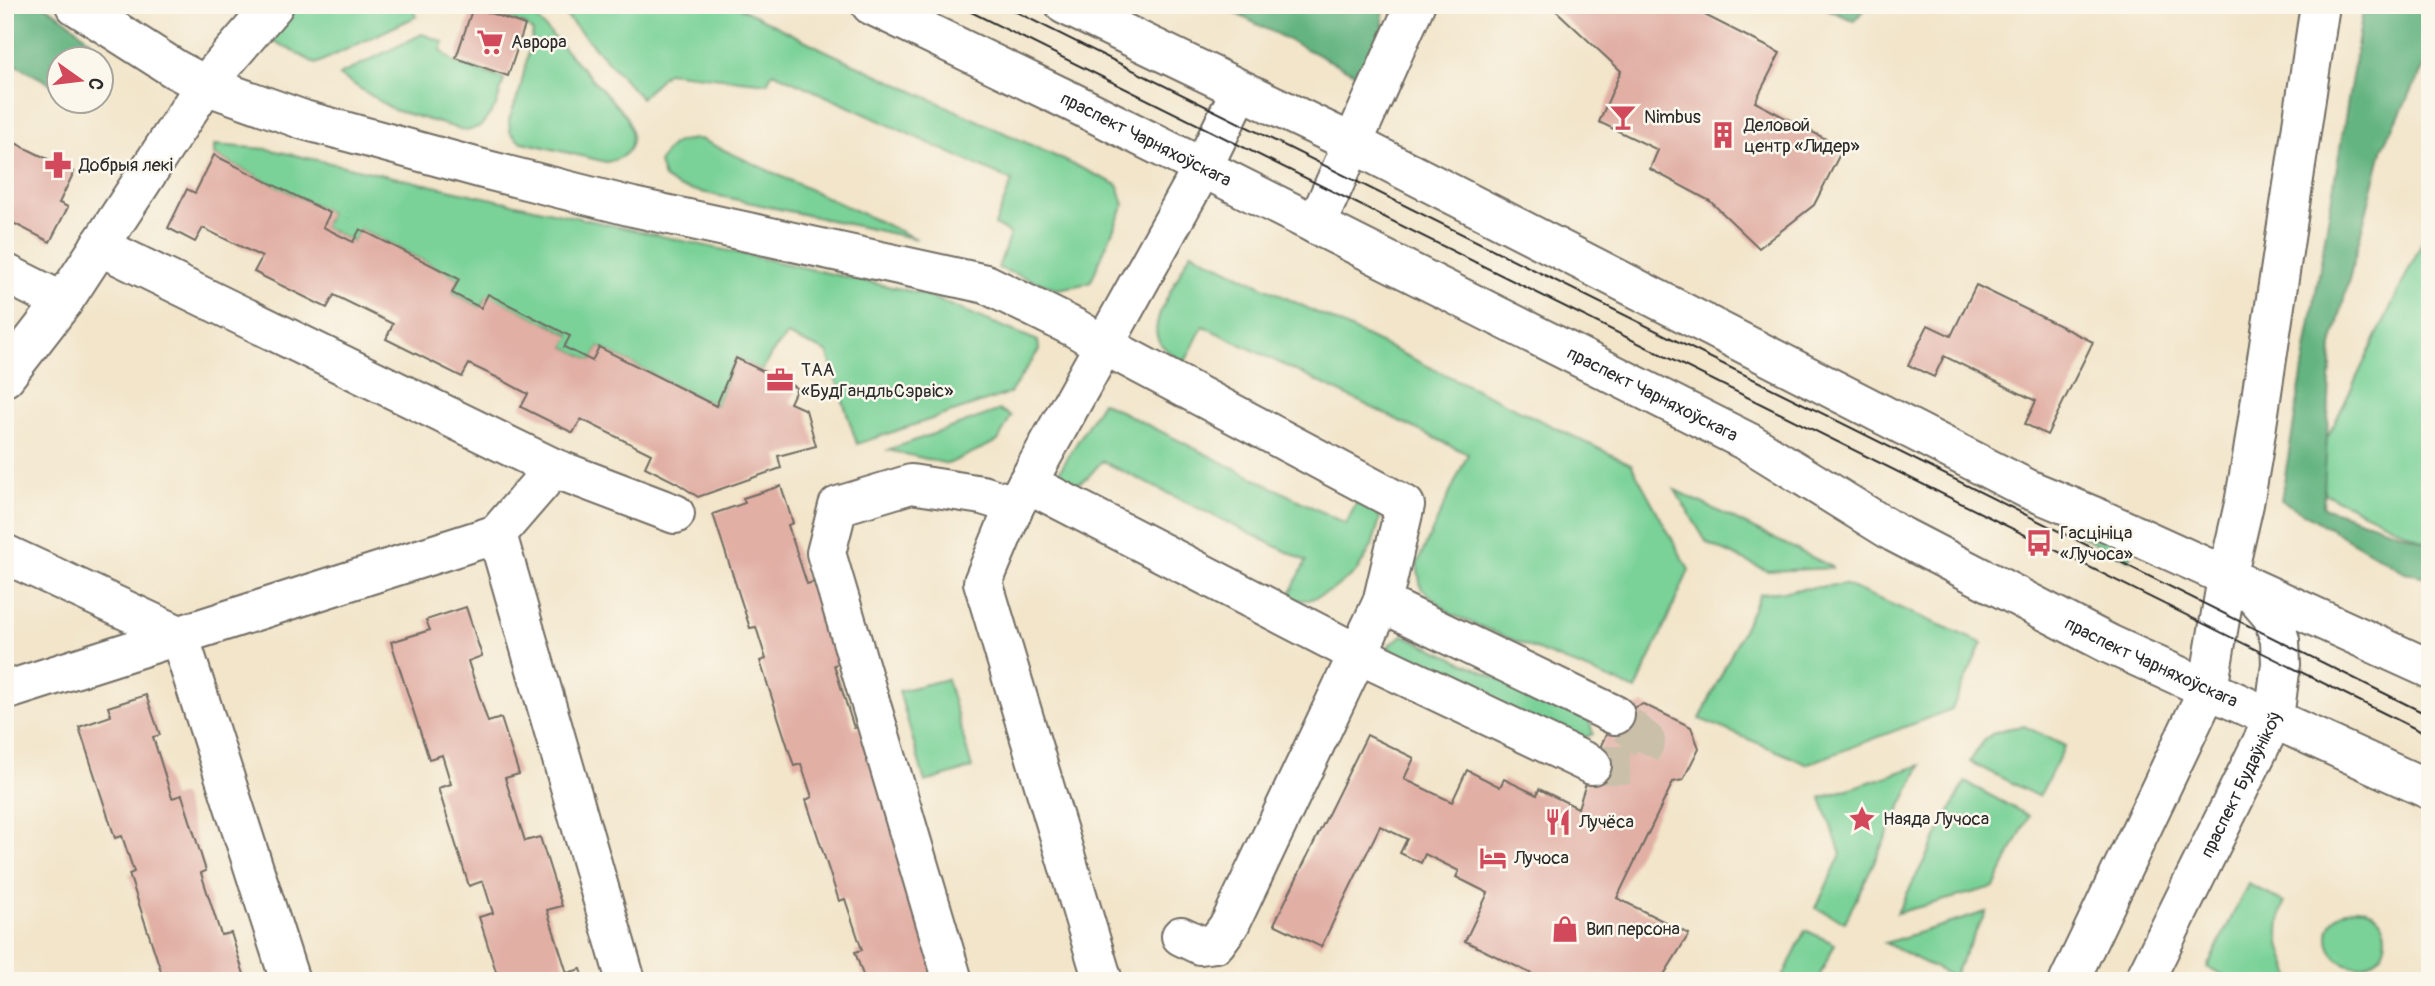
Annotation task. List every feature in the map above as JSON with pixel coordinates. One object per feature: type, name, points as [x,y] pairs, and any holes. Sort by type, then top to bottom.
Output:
[{"type":"main road","points":[[75,5],[174,69],[205,85],[304,120],[633,207],[986,284],[1075,328],[1405,505],[1382,603],[1230,924],[1216,943],[1200,945],[1181,936]]},
{"type":"main road","points":[[5,377],[62,302],[205,85],[274,5]]},
{"type":"main road","name":"праспект Чарняхоўскага","points":[[871,5],[1072,102],[1749,443],[1895,533],[2109,644],[2430,790]]},
{"type":"main road","points":[[1065,5],[1354,144],[2028,489],[2110,523],[2430,669]]},
{"type":"main road","points":[[1316,225],[1415,5]]},
{"type":"main road","points":[[2069,981],[2208,689],[2236,582],[2320,5]]},
{"type":"main road","points":[[1102,981],[983,582],[1021,494],[1202,169],[1240,91]]},
{"type":"main road","points":[[99,246],[554,468],[676,514]]},
{"type":"main road","points":[[5,273],[62,302]]},
{"type":"main road","points":[[5,691],[497,534],[554,468]]},
{"type":"main road","points":[[954,981],[826,553],[838,506],[911,484],[982,495],[1021,494],[1592,765]]},
{"type":"main road","points":[[497,534],[626,981]]},
{"type":"main road","points":[[5,554],[178,635],[290,981]]},
{"type":"main road","name":"праспект Будаўнікоў","points":[[2144,981],[2274,718],[2281,664],[2280,640],[2272,616],[2236,582]]},
{"type":"main road","points":[[1382,603],[1615,715]]},
{"type":"green space","points":[[5,5],[44,5],[69,22],[91,42],[91,46],[46,46],[46,81],[5,59]]},
{"type":"green space","points":[[304,5],[410,5],[417,16],[316,64],[272,40],[273,25],[279,15]]},
{"type":"green space","points":[[498,5],[519,5],[528,9],[626,116],[632,139],[631,146],[623,156],[606,162],[519,141],[510,132],[509,120],[520,90],[533,32],[525,25],[494,14]]},
{"type":"green space","points":[[556,5],[734,5],[824,50],[1118,185],[1124,205],[1090,283],[1058,289],[998,268],[1010,234],[995,225],[1012,181],[773,72],[767,83],[667,72],[641,98]]},
{"type":"green space","points":[[1219,5],[1382,5],[1384,36],[1356,74]]},
{"type":"green space","points":[[1819,5],[1869,5],[1854,21]]},
{"type":"green space","points":[[2364,5],[2430,5],[2430,63],[2426,63],[2383,147],[2332,346],[2323,507],[2430,543],[2430,578],[2405,572],[2281,500]]},
{"type":"green space","points":[[422,34],[444,42],[441,50],[453,62],[504,79],[496,106],[481,126],[467,131],[394,110],[339,75]]},
{"type":"green space","points":[[700,139],[917,239],[678,187],[664,178],[659,163],[667,150],[680,141]]},
{"type":"green space","points":[[214,145],[267,149],[923,294],[1038,341],[1039,350],[1010,393],[857,444],[827,352],[787,335],[771,354],[762,371],[736,358],[716,406],[599,347],[592,361],[564,347],[570,335],[488,295],[481,308],[452,293],[459,279],[360,229],[353,242],[323,227],[330,213],[214,155]]},
{"type":"green space","points":[[2430,226],[2430,544],[2305,484]]},
{"type":"green space","points":[[1191,252],[1631,464],[1689,570],[1636,690],[1452,615],[1421,588],[1417,564],[1468,454],[1203,326],[1185,362],[1165,349],[1157,335],[1158,318]]},
{"type":"green space","points":[[1102,402],[1346,524],[1362,492],[1375,505],[1380,519],[1372,546],[1357,571],[1331,591],[1309,600],[1287,600],[1306,561],[1102,461],[1088,477],[1077,484],[1059,472]]},
{"type":"green space","points":[[1000,410],[1011,416],[998,441],[948,464],[888,450]]},
{"type":"green space","points":[[1675,490],[1834,568],[1767,571],[1707,543]]},
{"type":"green space","points":[[2060,519],[2134,548],[2129,560],[2066,528]]},
{"type":"green space","points":[[1844,584],[1982,643],[1952,709],[1808,764],[1700,719],[1760,594]]},
{"type":"green space","points":[[1403,635],[1589,720],[1593,734],[1577,741],[1392,661],[1389,645]]},
{"type":"green space","points":[[947,679],[972,768],[925,782],[899,691]]},
{"type":"green space","points":[[2024,726],[2065,746],[2039,797],[1970,762],[1991,735],[2004,729]]},
{"type":"green space","points":[[1921,765],[1845,922],[1816,908],[1841,854],[1821,798]]},
{"type":"green space","points":[[1965,782],[2029,816],[1994,887],[1897,913]]},
{"type":"green space","points":[[2248,884],[2284,902],[2279,925],[2280,943],[2293,981],[2236,981],[2207,967]]},
{"type":"green space","points":[[2357,908],[2368,910],[2381,921],[2386,937],[2384,948],[2373,961],[2357,966],[2346,964],[2333,953],[2328,937],[2330,926],[2341,913]]},
{"type":"green space","points":[[1986,912],[1953,977],[1885,943]]},
{"type":"green space","points":[[1805,930],[1835,944],[1817,981],[1781,981]]},
{"type":"building","name":"Деловой центр «Лидер»","points":[[1550,5],[1685,5],[1780,53],[1755,102],[1843,148],[1814,205],[1759,248],[1710,201],[1650,169],[1658,150],[1599,122],[1621,71]]},
{"type":"building","name":"Аврора","points":[[473,7],[525,25],[508,76],[456,58]]},
{"type":"building","points":[[5,138],[74,172],[59,203],[68,207],[50,242],[5,219]]},
{"type":"building","points":[[214,155],[330,213],[323,227],[353,242],[360,229],[459,279],[452,293],[481,308],[488,294],[570,336],[564,347],[592,361],[599,347],[716,406],[736,358],[797,388],[790,403],[806,410],[816,446],[778,456],[781,468],[698,497],[645,467],[651,454],[581,419],[573,433],[521,407],[528,394],[498,378],[469,364],[462,377],[386,339],[393,324],[334,295],[327,308],[254,272],[262,257],[203,228],[195,242],[168,228],[187,189],[195,193]]},
{"type":"building","points":[[1976,285],[2093,342],[2047,435],[2025,424],[2036,401],[1944,356],[1934,377],[1908,365],[1928,325],[1951,336]]},
{"type":"building","points":[[781,486],[793,523],[788,525],[807,584],[814,582],[841,663],[834,665],[854,728],[862,726],[937,981],[865,981],[855,952],[862,950],[845,899],[839,901],[806,800],[812,797],[801,764],[794,766],[760,661],[766,659],[756,627],[750,628],[713,514],[745,503],[743,498]]},
{"type":"building","points":[[466,607],[482,656],[468,661],[488,722],[501,718],[519,774],[505,778],[525,841],[540,837],[562,906],[547,910],[567,973],[581,969],[585,981],[499,981],[479,917],[493,913],[483,881],[469,886],[438,788],[451,784],[442,755],[429,759],[391,642],[430,630],[426,620]]},
{"type":"building","points":[[146,695],[160,735],[153,737],[172,798],[182,795],[206,871],[201,873],[221,935],[231,933],[246,981],[171,981],[168,972],[162,974],[129,874],[134,872],[122,836],[115,838],[79,727],[111,716],[108,707]]},
{"type":"building","name":"Лучоса","points":[[1643,704],[1691,727],[1699,748],[1683,780],[1673,782],[1617,898],[1689,934],[1660,981],[1532,981],[1534,975],[1465,941],[1488,893],[1456,877],[1459,871],[1425,854],[1421,863],[1400,853],[1407,839],[1380,826],[1321,947],[1274,924],[1367,735],[1414,758],[1404,779],[1452,802],[1467,770],[1500,787],[1504,779],[1537,795],[1539,789],[1578,808],[1592,765],[1615,715]]},
{"type":"tunnel","points":[[1592,765],[1635,765],[1646,741],[1615,715]]},
{"type":"tram line","points":[[957,5],[2430,736]]},
{"type":"tram line","points":[[1002,5],[2430,716]]},
{"type":"place","name":"Аврора","points":[[490,42]]},
{"type":"place","name":"Nimbus","points":[[1623,117]]},
{"type":"place","name":"Деловой центр «Лидер»","points":[[1723,135]]},
{"type":"place","name":"Добрыя лекі","points":[[58,165]]},
{"type":"place","name":"ТАА «БудГандльСэрвіс»","points":[[780,380]]},
{"type":"place","name":"Гасцініца «Лучоса»","points":[[2039,543]]},
{"type":"place","name":"Наяда Лучоса","points":[[1862,819]]},
{"type":"place","name":"Лучёса","points":[[1558,822]]},
{"type":"place","name":"Лучоса","points":[[1493,858]]},
{"type":"place","name":"Вип персона","points":[[1565,929]]}]
